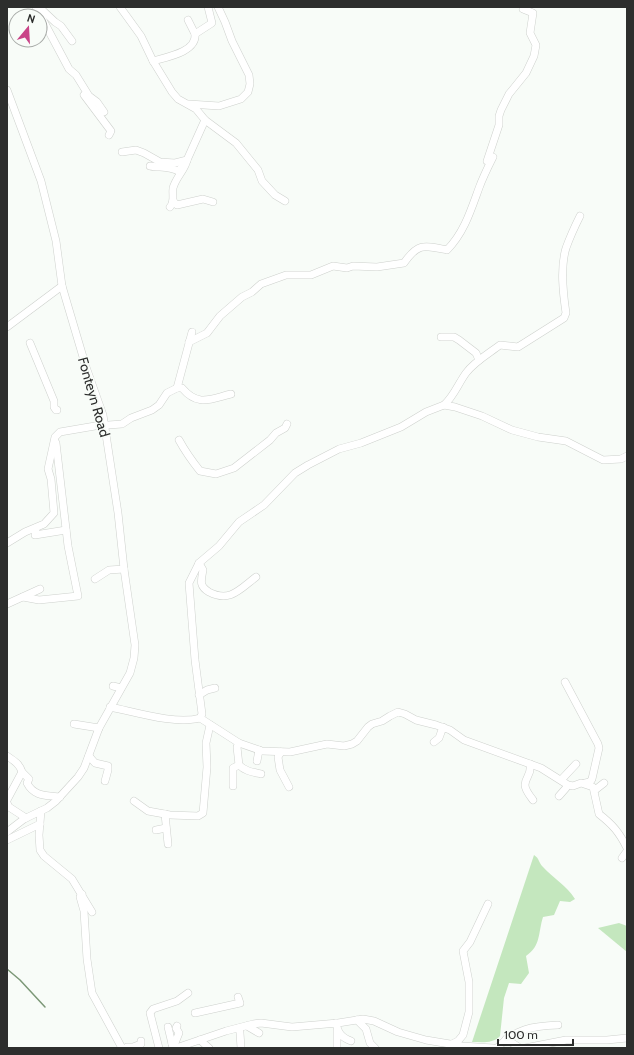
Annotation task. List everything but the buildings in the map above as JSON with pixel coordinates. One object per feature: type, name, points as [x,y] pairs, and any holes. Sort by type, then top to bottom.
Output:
[{"type":"street","points":[[38,7],[61,26],[72,41]]},
{"type":"street","points":[[38,7],[69,69],[70,76],[111,131],[109,135]]},
{"type":"street","points":[[120,7],[141,36],[153,61],[172,92],[178,99],[196,109],[205,120],[236,143],[258,170],[262,181],[275,195],[285,201]]},
{"type":"street","points":[[195,34],[212,23],[208,7]]},
{"type":"street","points":[[187,104],[219,106],[241,98],[248,92],[250,84],[249,75],[232,41],[226,22],[218,7]]},
{"type":"street","points":[[189,342],[207,333],[220,316],[242,297],[252,292],[261,284],[286,276],[312,275],[332,266],[347,268],[353,266],[377,267],[404,263],[412,252],[419,247],[432,247],[447,250],[454,243],[469,217],[499,125],[501,110],[509,94],[526,73],[534,56],[536,45],[530,33],[533,13],[523,9]]},
{"type":"street","points":[[153,61],[183,52],[193,44],[196,37],[188,20]]},
{"type":"street","points":[[69,69],[76,75],[89,96],[97,102],[104,112]]},
{"type":"street","name":"Fonteyn Road","points":[[7,90],[41,181],[56,241],[62,286],[86,367],[103,415],[118,513],[124,569],[135,645],[134,658],[130,673],[99,728]]},
{"type":"street","points":[[150,166],[164,167],[178,171],[183,167],[205,120]]},
{"type":"street","points":[[122,152],[136,150],[160,162],[175,163],[187,160]]},
{"type":"street","points":[[479,186],[493,156]]},
{"type":"street","points":[[187,160],[186,167],[173,188],[171,204],[177,205],[203,199],[213,202]]},
{"type":"street","points":[[200,718],[202,714],[189,583],[199,562],[218,546],[239,522],[264,505],[295,473],[340,449],[361,443],[401,427],[426,412],[444,405],[473,365],[500,345],[518,347],[564,318],[566,313],[563,268],[566,248],[580,216]]},
{"type":"street","points":[[7,327],[62,286]]},
{"type":"street","points":[[177,388],[192,332]]},
{"type":"street","points":[[441,337],[454,337],[476,353],[480,360]]},
{"type":"street","points":[[30,343],[54,401],[54,407],[57,410]]},
{"type":"street","points":[[7,542],[44,524],[54,513],[51,479],[48,469],[55,437],[60,432],[95,426],[122,424],[131,418],[152,410],[167,393],[177,388],[182,388],[189,397],[199,401],[231,394]]},
{"type":"street","points":[[444,405],[482,416],[512,430],[538,437],[566,441],[603,460],[621,459],[627,456]]},
{"type":"street","points":[[179,440],[186,454],[192,458],[200,471],[216,474],[234,468],[270,440],[276,433],[285,428],[287,424]]},
{"type":"street","points":[[23,597],[39,600],[78,596],[66,530],[55,437]]},
{"type":"street","points":[[36,528],[36,535],[66,530]]},
{"type":"street","points":[[199,562],[203,570],[200,581],[201,584],[204,589],[217,596],[224,597],[236,593],[256,577]]},
{"type":"street","points":[[95,579],[109,570],[124,569]]},
{"type":"street","points":[[7,604],[40,589]]},
{"type":"street","points":[[110,707],[170,719],[192,720],[200,718],[239,743],[259,750],[281,752],[290,752],[327,744],[344,746],[352,744],[357,741],[372,724],[382,722],[398,712],[416,720],[443,727],[464,740],[541,768],[563,785],[573,786],[590,782],[599,748],[565,682]]},
{"type":"street","points":[[113,686],[121,688]]},
{"type":"street","points":[[199,695],[207,690],[215,688]]},
{"type":"street","points":[[7,832],[26,818],[47,808],[60,797],[84,768],[99,728],[74,724]]},
{"type":"street","points":[[134,801],[148,811],[165,814],[198,816],[203,813],[207,768],[206,743],[210,725]]},
{"type":"street","points":[[434,742],[439,738],[443,727]]},
{"type":"street","points":[[239,743],[237,747],[239,765],[250,772],[260,774]]},
{"type":"street","points":[[257,761],[259,750]]},
{"type":"street","points":[[281,752],[278,757],[280,770],[289,787]]},
{"type":"street","points":[[7,756],[16,762],[21,768],[22,772],[29,779],[28,784],[33,791],[41,796],[48,795],[60,797]]},
{"type":"street","points":[[89,756],[95,763],[108,766],[105,781]]},
{"type":"street","points":[[530,764],[531,770],[525,784],[526,789],[533,800]]},
{"type":"street","points":[[559,796],[563,785],[576,764]]},
{"type":"street","points":[[232,786],[233,768],[239,765]]},
{"type":"street","points":[[7,800],[22,772]]},
{"type":"street","points":[[7,787],[15,778]]},
{"type":"street","points":[[585,783],[594,787],[599,814],[619,832],[627,848]]},
{"type":"street","points":[[595,790],[604,783]]},
{"type":"street","points":[[7,803],[26,818]]},
{"type":"street","points":[[41,811],[39,835],[40,850],[44,856],[72,879],[92,912]]},
{"type":"street","points":[[165,814],[168,844]]},
{"type":"street","points":[[7,840],[40,824]]},
{"type":"street","points":[[156,830],[166,828]]},
{"type":"street","points":[[622,858],[627,852]]},
{"type":"street","points":[[82,894],[80,897],[84,911],[87,959],[92,994],[119,1040],[122,1048]]},
{"type":"street","points":[[452,1044],[458,1041],[463,1035],[469,1012],[469,982],[465,968],[463,951],[488,904]]},
{"type":"street","points":[[159,1048],[150,1013],[153,1009],[177,1001],[188,993]]},
{"type":"street","points":[[195,1013],[240,1003],[238,997]]},
{"type":"street","points":[[174,1047],[189,1046],[200,1040],[226,1031],[261,1023],[292,1027],[337,1026],[363,1019],[398,1032],[426,1040],[493,1048]]},
{"type":"street","points":[[357,1020],[366,1028],[370,1043],[375,1048]]},
{"type":"street","points":[[497,1048],[506,1039],[529,1027],[558,1025]]},
{"type":"street","points":[[174,1047],[180,1033],[176,1028],[177,1026]]},
{"type":"street","points":[[247,1026],[259,1033]]},
{"type":"street","points":[[337,1026],[339,1033],[343,1038],[351,1041]]},
{"type":"street","points":[[337,1026],[337,1048]]},
{"type":"street","points":[[168,1027],[174,1047]]},
{"type":"street","points":[[239,1028],[241,1048]]},
{"type":"street","points":[[506,1039],[520,1048],[525,1048],[566,1040],[607,1040],[627,1038]]},
{"type":"street","points":[[200,1040],[209,1048]]},
{"type":"street","points":[[126,1048],[139,1046],[141,1041]]},
{"type":"green space","points":[[534,855],[540,864],[568,890],[575,899],[570,902],[560,901],[554,915],[543,917],[537,943],[531,952],[526,956],[529,973],[521,984],[509,983],[504,998],[500,1036],[497,1039],[490,1041],[472,1042]]},
{"type":"green space","points":[[619,923],[627,926],[627,952],[598,928]]},
{"type":"waterway","points":[[7,969],[20,980],[45,1007]]}]
